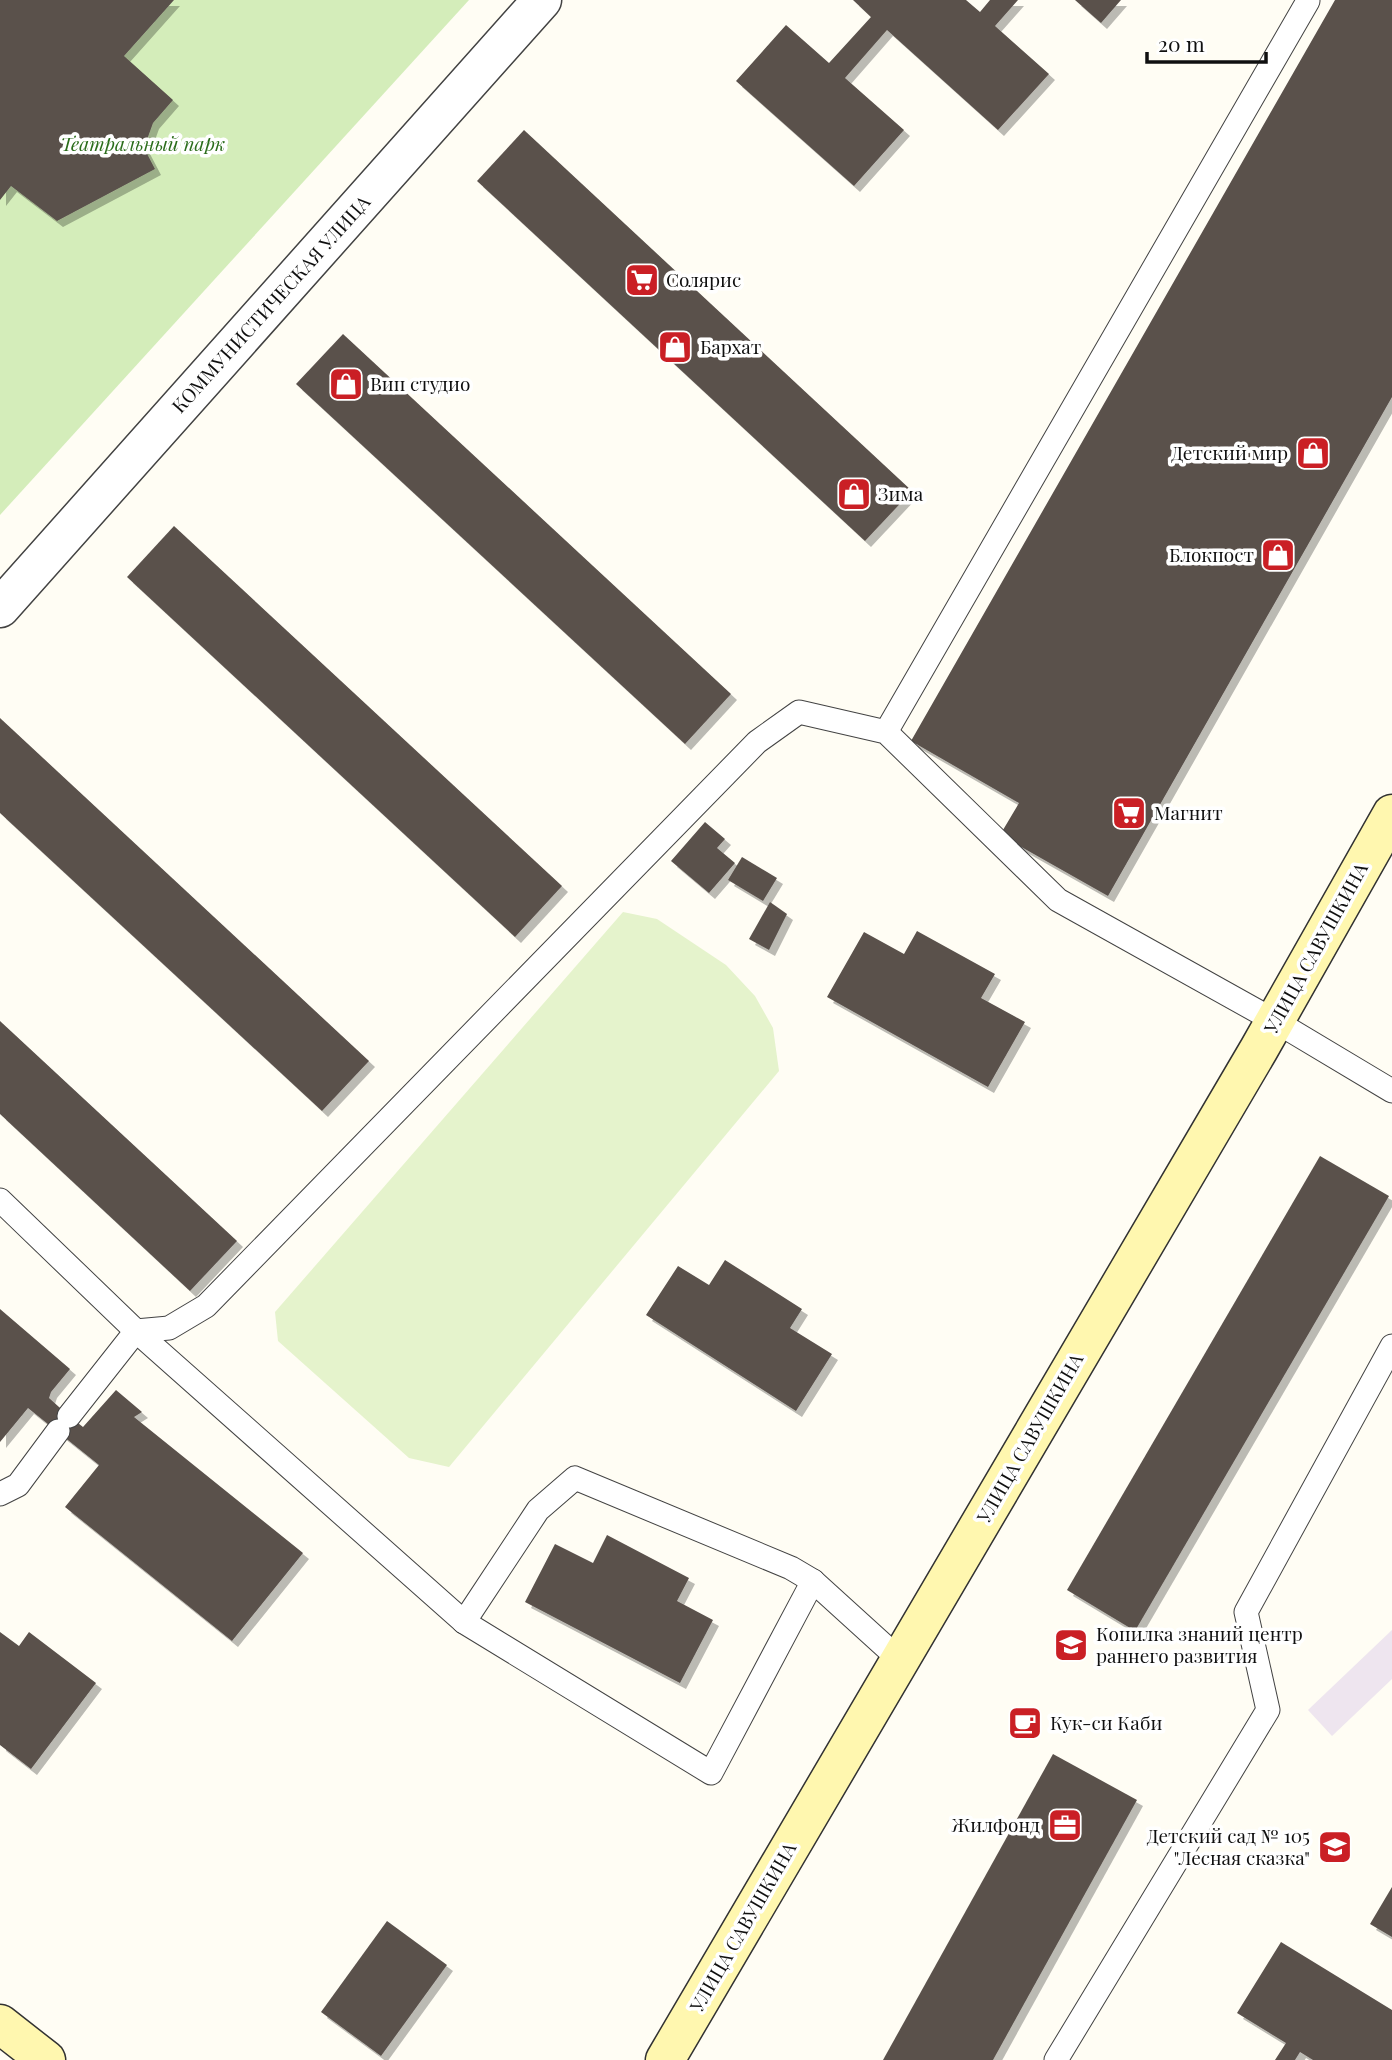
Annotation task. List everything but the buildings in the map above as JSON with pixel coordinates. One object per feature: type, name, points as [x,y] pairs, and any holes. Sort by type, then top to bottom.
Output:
[{"type":"main road","name":"УЛИЦА САВУШКИНА","points":[[665,2060],[1275,1021],[1392,814]]},
{"type":"main road","points":[[0,2024],[46,2060]]},
{"type":"street","name":"КОММУНИСТИЧЕСКАЯ УЛИЦА","points":[[0,608],[542,0]]},
{"type":"lane","points":[[886,732],[1308,1]]},
{"type":"lane","points":[[0,1494],[18,1485],[136,1331],[169,1328],[206,1306],[757,742],[799,712],[886,732],[1058,900],[1275,1021],[1392,1091]]},
{"type":"lane","points":[[0,1200],[136,1331],[464,1622],[711,1773],[813,1581]]},
{"type":"lane","points":[[1056,2060],[1268,1710],[1246,1612],[1392,1346]]},
{"type":"lane","points":[[464,1622],[538,1510],[575,1478],[791,1568],[813,1581],[900,1660]]},
{"type":"shaded area","points":[[1392,1630],[1392,1679],[1332,1736],[1308,1710]]},
{"type":"green space","name":"Театральный парк","points":[[0,0],[469,0],[0,515]]},
{"type":"green space","points":[[623,912],[657,919],[726,965],[755,996],[773,1028],[779,1071],[449,1467],[409,1458],[278,1341],[275,1312]]},
{"type":"place","name":"Солярис","points":[[642,280]]},
{"type":"place","name":"Бархат","points":[[675,347]]},
{"type":"place","name":"Вип студио","points":[[346,384]]},
{"type":"place","name":"Детский мир","points":[[1313,453]]},
{"type":"place","name":"Зима","points":[[854,494]]},
{"type":"place","name":"Блокпост","points":[[1278,555]]},
{"type":"place","name":"Магнит","points":[[1129,813]]},
{"type":"place","name":"Копилка знаний центр раннего развития","points":[[1071,1645]]},
{"type":"place","name":"Кук-си Каби","points":[[1025,1723]]},
{"type":"place","name":"Жилфонд","points":[[1065,1825]]},
{"type":"place","name":"Детский сад № 105 \"Лесная сказка\"","points":[[1335,1847]]}]
